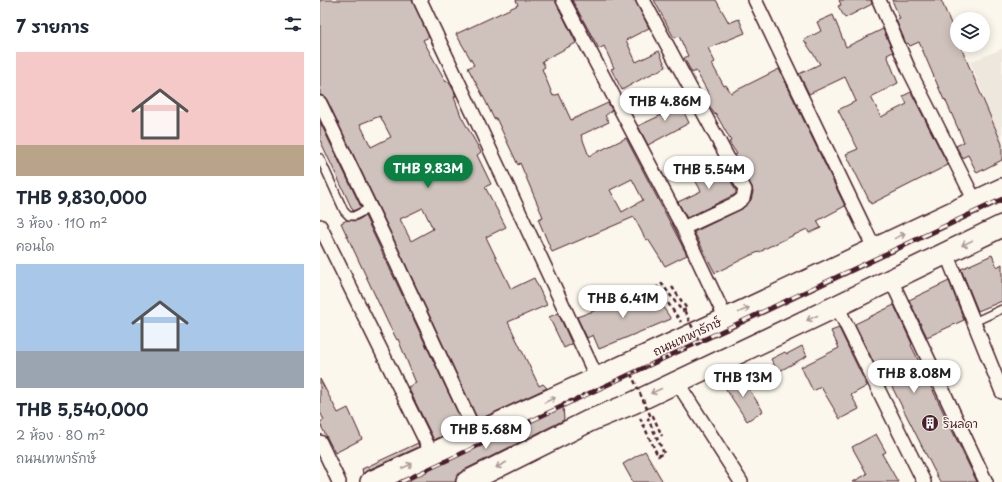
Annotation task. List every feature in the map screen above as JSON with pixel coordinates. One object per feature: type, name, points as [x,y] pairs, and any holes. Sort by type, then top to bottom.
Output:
[{"type":"main road","name":"ถนนเทพารักษ์","points":[[371,482],[726,319],[1002,189]]},
{"type":"main road","points":[[467,482],[589,421],[633,403],[1002,226]]},
{"type":"street","points":[[420,0],[597,378]]},
{"type":"street","points":[[563,0],[683,228],[726,319]]},
{"type":"street","points":[[642,0],[745,190],[743,198],[737,203],[683,228]]},
{"type":"street","points":[[755,0],[874,248]]},
{"type":"street","points":[[879,0],[909,70],[975,201]]},
{"type":"street","points":[[320,103],[476,434]]},
{"type":"street","points":[[320,226],[432,454]]},
{"type":"street","points":[[946,253],[1002,392]]},
{"type":"street","points":[[890,280],[986,482]]},
{"type":"street","points":[[837,306],[924,482]]},
{"type":"street","points":[[677,382],[741,482]]},
{"type":"street","points":[[320,442],[339,482]]},
{"type":"lane","points":[[320,158],[344,211],[349,216],[354,216],[370,208]]},
{"type":"lane","points":[[974,322],[1002,309]]},
{"type":"path","points":[[562,404],[700,343],[683,310],[662,284],[657,287],[674,313]]},
{"type":"path","points":[[672,287],[687,308],[683,310]]},
{"type":"path","points":[[631,374],[651,417],[653,416],[662,436]]},
{"type":"path","points":[[643,424],[658,456],[664,453],[649,422],[648,419],[651,417]]},
{"type":"shaded area","points":[[1002,49],[1002,144],[970,62]]},
{"type":"building","points":[[320,0],[412,0],[429,37],[423,40],[446,82],[448,81],[453,89],[456,96],[454,97],[461,116],[481,152],[477,155],[491,184],[485,187],[506,227],[486,237],[511,289],[534,278],[547,305],[508,322],[539,386],[543,384],[547,388],[478,420],[327,100],[324,96],[320,95]],"holes":[[[380,116],[391,137],[371,147],[360,124]],[[423,208],[433,229],[411,241],[400,219]]]},
{"type":"building","points":[[516,0],[555,0],[576,43],[542,61],[545,67],[542,69],[553,96],[559,94],[571,120],[608,103],[612,110],[605,116],[609,122],[581,135],[589,156],[626,138],[687,255],[665,266],[648,239],[646,240],[634,217],[552,252],[538,219],[543,217],[520,163],[518,165],[496,118],[494,119],[468,68],[474,65],[456,34],[518,5]],"holes":[[[632,179],[643,200],[622,212],[610,190]]]},
{"type":"building","points":[[572,0],[635,0],[649,28],[626,40],[636,62],[659,51],[666,67],[622,90],[611,69],[614,68],[604,46],[599,49]]},
{"type":"building","points":[[654,0],[716,0],[729,23],[739,19],[745,33],[708,48],[715,62],[712,64],[724,86],[726,85],[731,93],[779,69],[845,206],[817,221],[821,228],[809,233],[807,229],[715,273],[694,232],[742,209],[751,200],[753,192],[752,187],[735,155],[737,154],[729,142],[731,141],[716,114],[715,115],[704,97],[709,94],[696,71],[692,73],[684,58],[688,56],[679,36],[674,38]]},
{"type":"building","points":[[839,0],[871,0],[872,4],[845,18],[838,6],[841,5]]},
{"type":"building","points":[[892,0],[941,0],[950,21],[950,52],[963,52],[1002,144],[1002,160],[977,173],[968,155],[962,158],[956,146],[964,142],[945,99],[944,100],[919,42],[910,46],[908,43],[906,44],[896,20],[900,19]]},
{"type":"building","points":[[833,15],[846,47],[883,29],[893,52],[887,55],[898,83],[871,97],[881,117],[907,104],[903,96],[911,92],[948,165],[871,204],[846,154],[858,149],[838,110],[856,101],[845,77],[809,94],[799,74],[820,64],[804,40],[821,31],[817,22]]},
{"type":"building","points":[[677,97],[689,123],[648,145],[638,126],[666,113],[661,104]]},
{"type":"building","points":[[320,122],[361,207],[353,211],[320,140]]},
{"type":"building","points":[[721,162],[736,191],[736,194],[687,218],[678,202],[701,191],[693,176]]},
{"type":"building","points":[[365,216],[464,426],[434,440],[408,387],[416,383],[398,339],[397,340],[389,325],[341,223],[347,220],[356,221]]},
{"type":"building","points":[[992,255],[997,267],[1002,264],[1002,301],[978,311],[961,269]]},
{"type":"building","points":[[949,281],[964,320],[927,337],[909,300]]},
{"type":"building","points":[[650,290],[655,305],[661,304],[671,319],[599,349],[593,335],[587,338],[577,317]]},
{"type":"building","name":"รินลดา","points":[[894,305],[912,344],[911,345],[977,482],[940,482],[886,375],[881,378],[855,324]]},
{"type":"building","points":[[558,313],[572,344],[564,348],[549,317]]},
{"type":"building","points":[[839,328],[867,386],[851,395],[859,409],[840,419],[821,387],[813,391],[801,367],[839,348],[831,331]]},
{"type":"building","points":[[802,346],[807,356],[778,372],[771,359],[785,352],[787,354]]},
{"type":"building","points":[[740,375],[763,411],[747,421],[724,386]]},
{"type":"building","points":[[320,379],[338,413],[348,408],[362,439],[335,453],[320,424],[320,422],[324,420],[320,412]]},
{"type":"building","points":[[563,407],[564,420],[462,471],[457,476],[455,482],[400,482]]},
{"type":"building","points":[[876,434],[886,452],[882,454],[898,482],[853,482],[867,474],[852,447]]},
{"type":"building","points":[[418,443],[419,447],[366,471],[363,474],[362,469]]},
{"type":"building","points":[[645,451],[663,482],[633,482],[623,464]]},
{"type":"railway","points":[[401,482],[1002,199]]},
{"type":"place","name":"รินลดา","points":[[930,423]]}]
